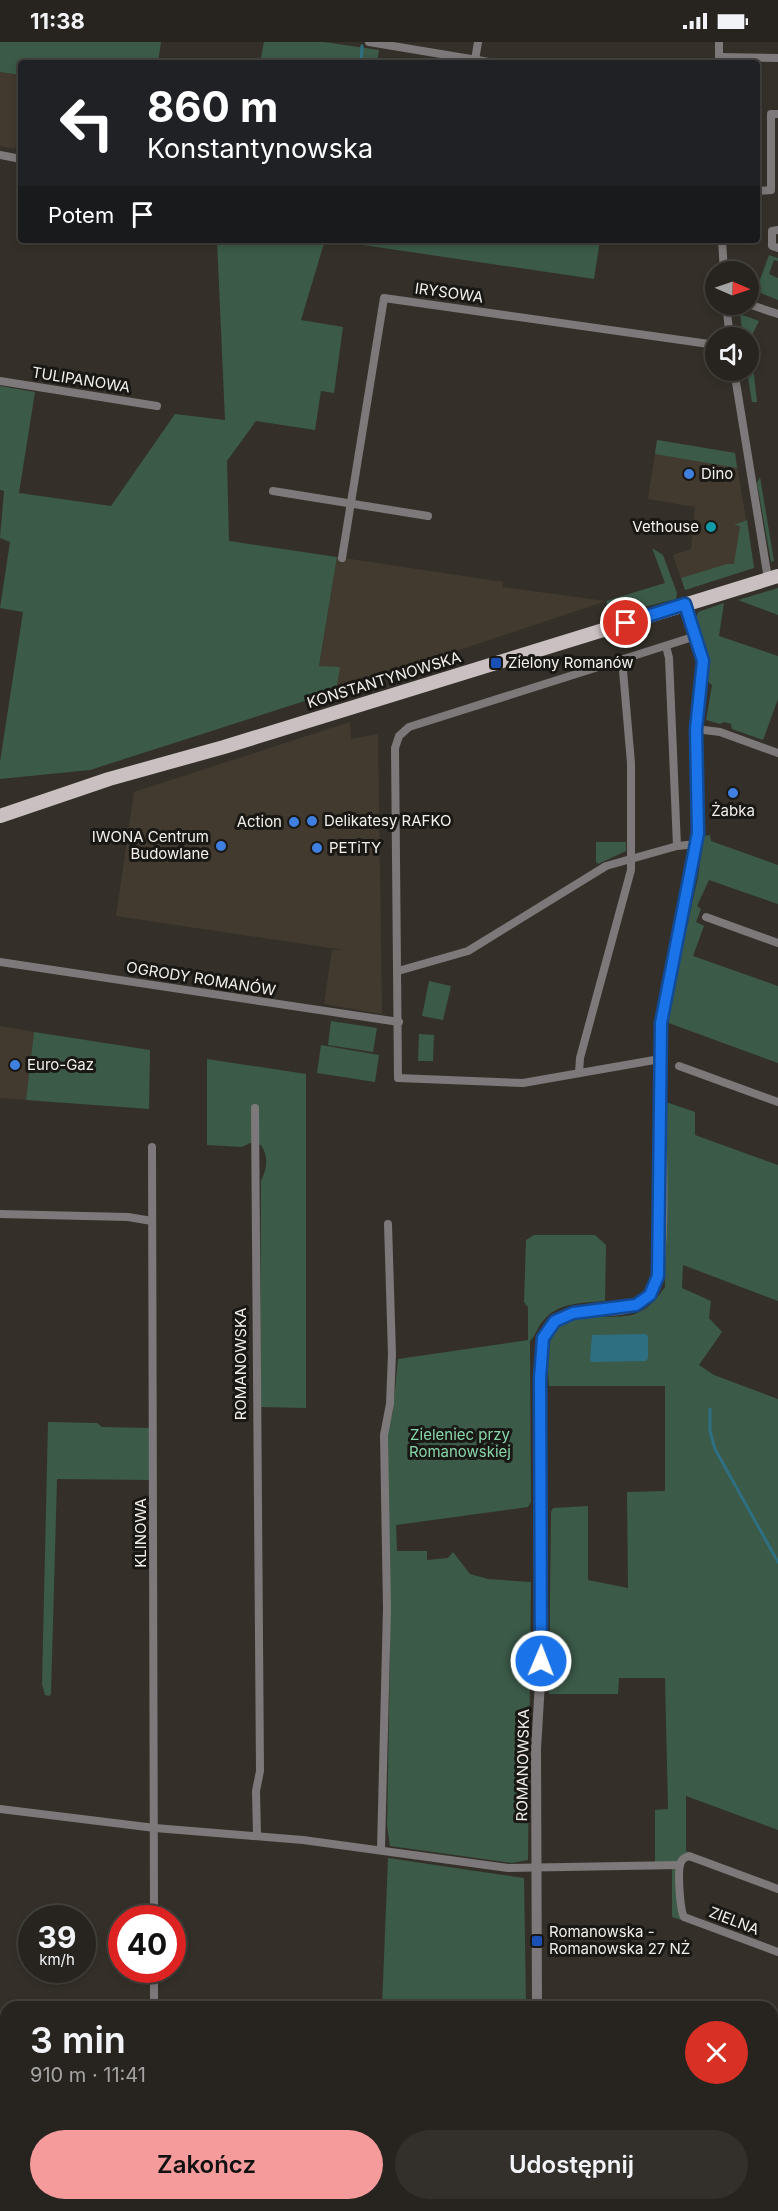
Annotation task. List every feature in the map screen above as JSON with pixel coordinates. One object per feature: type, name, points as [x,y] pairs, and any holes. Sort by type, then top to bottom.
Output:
[{"type":"main road","name":"KONSTANTYNOWSKA","points":[[0,816],[108,780],[224,747],[773,578]]},
{"type":"street","points":[[369,42],[475,60],[477,42]]},
{"type":"street","points":[[719,42],[719,60],[778,57]]},
{"type":"street","points":[[760,191],[771,190],[774,143],[771,114],[778,114]]},
{"type":"street","points":[[0,155],[18,158]]},
{"type":"street","points":[[778,231],[772,231],[772,246],[778,248]]},
{"type":"street","points":[[722,243],[723,261]]},
{"type":"street","name":"IRYSOWA","points":[[342,558],[384,298],[705,343]]},
{"type":"street","points":[[759,308],[778,314]]},
{"type":"street","name":"TULIPANOWA","points":[[0,381],[157,406]]},
{"type":"street","points":[[736,381],[773,578]]},
{"type":"street","points":[[273,491],[429,516]]},
{"type":"street","name":"ROMANOWSKA","points":[[537,2001],[536,1749],[542,1649],[542,1347],[547,1330],[562,1317],[573,1313],[633,1307],[647,1298],[656,1285],[661,1248],[660,1059],[663,1007],[697,844],[696,729],[704,668],[685,604]]},
{"type":"street","points":[[660,1059],[523,1083],[398,1078],[398,971],[395,947],[395,748],[399,736],[409,727],[696,636]]},
{"type":"street","points":[[666,646],[673,725],[677,846]]},
{"type":"street","points":[[579,1073],[580,1058],[631,870],[631,763],[622,659]]},
{"type":"street","points":[[696,729],[720,732],[778,753]]},
{"type":"street","points":[[398,971],[468,951],[606,866],[677,846],[697,844]]},
{"type":"street","points":[[706,917],[778,943]]},
{"type":"street","name":"OGRODY ROMANÓW","points":[[0,962],[399,1022]]},
{"type":"street","points":[[679,1066],[778,1102]]},
{"type":"street","name":"ROMANOWSKA","points":[[255,1108],[260,1771],[256,1791],[257,1836]]},
{"type":"street","name":"KLINOWA","points":[[152,1147],[154,1905]]},
{"type":"street","points":[[0,1214],[128,1217],[152,1221]]},
{"type":"street","points":[[381,1849],[387,1608],[384,1435],[390,1404],[392,1354],[388,1224]]},
{"type":"street","points":[[0,1809],[155,1828],[381,1849],[508,1868],[682,1862],[689,1856],[778,1889]]},
{"type":"street","name":"ZIELNA","points":[[682,1862],[682,1913],[684,1917],[778,1952]]},
{"type":"street","points":[[154,1983],[154,2001]]},
{"type":"shaded area","points":[[0,72],[18,75],[18,128],[15,149],[0,146]]},
{"type":"shaded area","points":[[657,440],[735,453],[754,568],[685,590],[673,555],[691,549],[695,507],[648,499]]},
{"type":"shaded area","points":[[337,557],[503,582],[502,587],[606,601],[336,691],[339,667],[319,667]]},
{"type":"shaded area","points":[[350,722],[351,739],[378,734],[382,1014],[324,1004],[332,950],[344,950],[116,916],[134,792]]},
{"type":"shaded area","name":"Euro-Gaz","points":[[0,1026],[34,1032],[26,1100],[0,1098]]},
{"type":"green space","points":[[0,42],[161,42],[158,60],[18,60],[18,75],[0,72]]},
{"type":"green space","points":[[264,42],[324,42],[379,50],[377,60],[261,60]]},
{"type":"green space","points":[[217,243],[324,243],[301,320],[343,327],[334,393],[321,391],[315,430],[256,421],[227,461],[229,541],[337,557],[319,666],[340,667],[336,691],[90,770],[0,779],[0,762],[23,612],[0,608],[10,542],[0,538],[4,491],[0,490],[0,386],[35,392],[19,493],[111,506],[175,414],[225,420]]},
{"type":"green space","points":[[349,243],[600,243],[594,279]]},
{"type":"green space","points":[[769,255],[778,258],[778,261],[774,260],[769,274],[778,278],[778,300],[759,292],[759,283]]},
{"type":"green space","points":[[740,315],[759,321],[756,327],[742,327]]},
{"type":"green space","points":[[749,381],[755,381],[757,402],[752,402]]},
{"type":"green space","points":[[657,440],[735,453],[737,468],[655,454]]},
{"type":"green space","points":[[760,477],[774,561],[771,562],[757,483]]},
{"type":"green space","points":[[747,520],[754,568],[685,590],[681,578],[734,564],[740,526],[734,525]]},
{"type":"green space","points":[[652,548],[663,555],[677,593],[676,599],[612,615],[606,601],[665,583]]},
{"type":"green space","points":[[778,588],[778,615],[738,600]]},
{"type":"green space","points":[[724,603],[719,636],[778,656],[778,699],[763,740],[732,729],[731,724],[706,720],[712,685],[707,681],[708,658],[696,617],[698,612]]},
{"type":"green space","points":[[710,835],[711,841],[778,865],[778,904],[709,880],[697,906],[701,909],[696,922],[704,926],[693,956],[778,986],[778,1063],[666,1022],[698,877],[704,836]]},
{"type":"green space","points":[[596,842],[626,842],[626,851],[598,864],[596,862]]},
{"type":"green space","points":[[429,981],[451,986],[443,1020],[422,1016]]},
{"type":"green space","points":[[331,1021],[377,1028],[373,1052],[328,1045]]},
{"type":"green space","points":[[34,1032],[150,1050],[149,1109],[26,1100]]},
{"type":"green space","points":[[419,1034],[434,1035],[433,1061],[418,1061]]},
{"type":"green space","points":[[321,1045],[379,1055],[375,1082],[317,1073]]},
{"type":"green space","points":[[207,1059],[306,1074],[306,1408],[260,1407],[261,1181],[266,1167],[266,1158],[261,1145],[250,1143],[242,1147],[207,1145]]},
{"type":"green space","points":[[666,1102],[695,1112],[695,1135],[778,1165],[778,1301],[683,1265],[682,1288],[711,1301],[709,1318],[722,1332],[699,1365],[714,1375],[778,1399],[778,1830],[686,1796],[686,1851],[692,1854],[681,1861],[684,1921],[672,1917],[672,1866],[655,1867],[655,1810],[668,1809],[665,1678],[619,1678],[618,1694],[549,1694],[551,1512],[553,1508],[588,1506],[588,1580],[628,1588],[627,1492],[665,1491],[665,1386],[549,1386],[548,1360],[553,1335],[560,1326],[568,1321],[579,1318],[635,1314],[649,1306],[665,1287]]},
{"type":"green space","name":"Zieleniec przy Romanowskiej","points":[[534,1235],[595,1235],[606,1245],[605,1301],[580,1303],[556,1310],[541,1323],[530,1341],[531,1502],[528,1507],[396,1525],[397,1551],[427,1551],[427,1560],[448,1558],[453,1552],[470,1574],[488,1579],[531,1582],[528,1860],[512,1863],[390,1846],[387,1826],[390,1655],[387,1434],[393,1411],[398,1359],[528,1340],[528,1307],[524,1302],[526,1240]]},
{"type":"green space","points":[[48,1422],[97,1423],[102,1427],[150,1428],[151,1480],[57,1479],[51,1694],[49,1696],[45,1695],[42,1684]]},
{"type":"green space","points":[[388,1858],[524,1878],[526,2001],[382,2001]]},
{"type":"water","points":[[645,1334],[648,1336],[646,1361],[592,1362],[590,1360],[592,1335]]},
{"type":"waterway","points":[[361,60],[362,46]]},
{"type":"waterway","points":[[710,1409],[710,1431],[715,1449],[778,1562]]},
{"type":"place","name":"Dino","points":[[689,474]]},
{"type":"place","name":"Vethouse","points":[[711,527]]},
{"type":"place","name":"Zielony Romanów","points":[[496,663]]},
{"type":"place","name":"Żabka","points":[[733,793]]},
{"type":"place","name":"Delikatesy RAFKO","points":[[312,821]]},
{"type":"place","name":"Action","points":[[294,822]]},
{"type":"place","name":"IWONA Centrum Budowlane","points":[[221,846]]},
{"type":"place","name":"PETiTY","points":[[317,848]]},
{"type":"place","name":"Euro-Gaz","points":[[15,1065]]},
{"type":"place","name":"Romanowska - Romanowska 27 NŻ","points":[[537,1941]]},
{"type":"route","points":[[541,1661],[540,1356],[542,1342],[549,1327],[565,1315],[633,1307],[650,1295],[657,1281],[660,1266],[661,1224],[659,1045],[661,1023],[664,999],[691,878],[699,825],[696,729],[704,668],[685,604],[626,623]]}]
